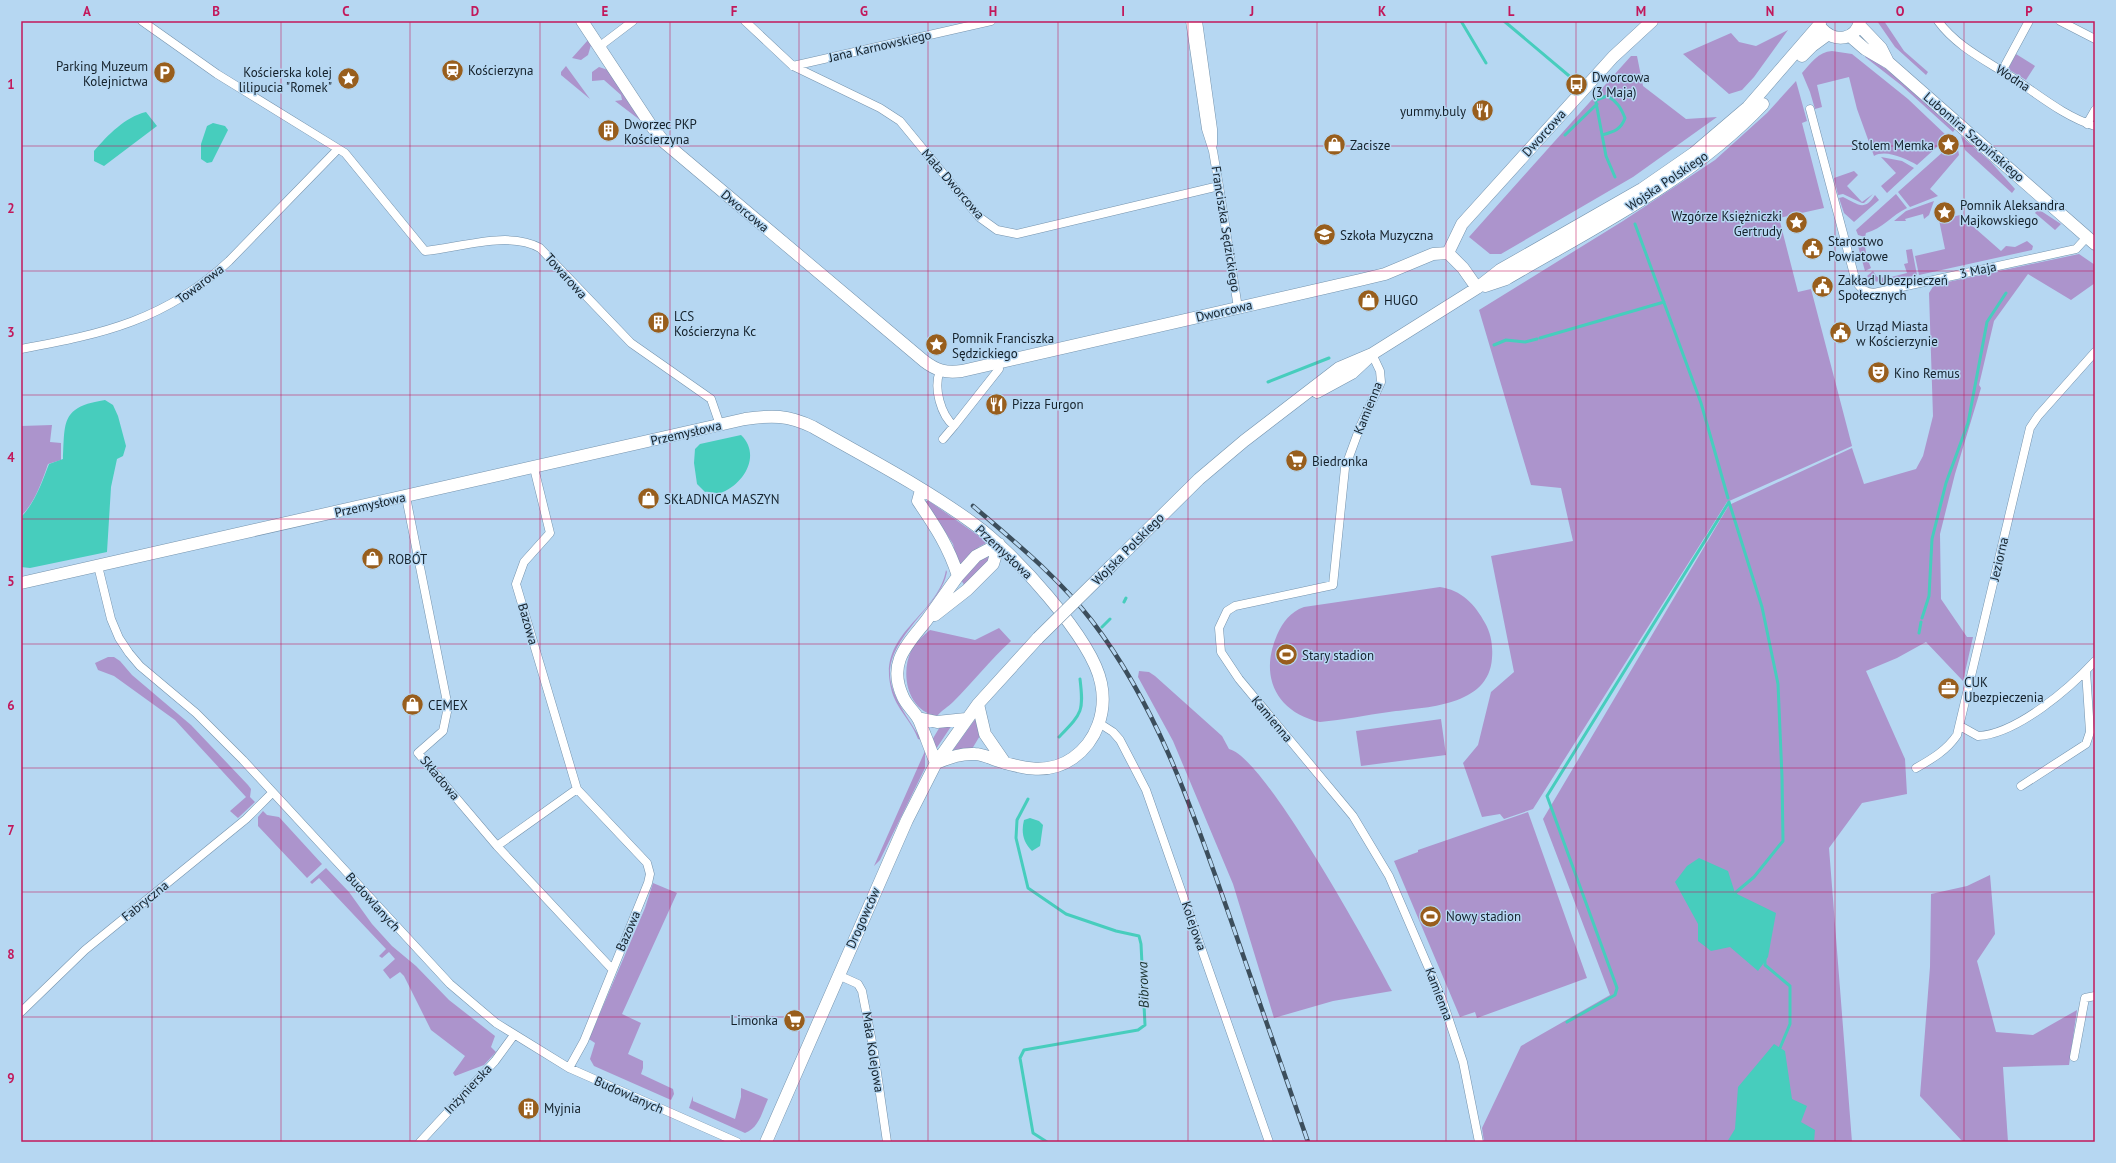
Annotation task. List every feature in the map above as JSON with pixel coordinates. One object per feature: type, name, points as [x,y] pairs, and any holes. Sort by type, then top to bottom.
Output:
[{"type":"main road","name":"Dworcowa","points":[[582,21],[650,124],[664,142],[924,361],[940,371],[956,372],[1381,275],[1433,254],[1448,253],[1462,224],[1613,58],[1652,21]]},
{"type":"main road","points":[[1819,23],[1827,34],[1838,38],[1850,36],[1860,23]]},
{"type":"main road","name":"Wojska Polskiego","points":[[978,704],[1038,638],[1199,479],[1244,441],[1290,407],[1352,374],[1372,354],[1477,288],[1500,270],[1642,189],[1694,153],[1748,107],[1819,23]]},
{"type":"main road","name":"Lubomira Szopińskiego","points":[[1860,23],[1881,48],[1889,62]]},
{"type":"main road","name":"Wojska Polskiego","points":[[1477,288],[1506,279],[1655,192],[1691,167],[1712,151],[1748,119],[1783,81],[1805,52],[1827,34]]},
{"type":"main road","name":"Lubomira Szopińskiego","points":[[1850,36],[1865,49],[1889,62],[2091,241]]},
{"type":"main road","points":[[1448,253],[1463,268],[1477,288]]},
{"type":"main road","name":"Przemysłowa","points":[[21,583],[745,419],[777,416],[801,421],[921,490],[975,524],[999,544],[1053,603],[1088,652],[1101,682],[1103,701],[1099,723],[1088,744],[1080,752],[1064,763],[1031,770],[977,754],[958,755],[936,763]]},
{"type":"main road","points":[[921,490],[918,501],[943,537],[951,553],[958,576]]},
{"type":"main road","points":[[936,763],[918,718],[911,712],[902,696],[898,681],[900,656],[907,642],[926,621],[958,576],[976,556],[999,544]]},
{"type":"main road","points":[[926,621],[967,590],[992,564],[999,544]]},
{"type":"main road","points":[[978,704],[985,734],[1005,763]]},
{"type":"main road","name":"Drogowców","points":[[766,1142],[907,820],[936,763],[966,718],[978,704]]},
{"type":"main road","points":[[918,718],[938,722],[966,718]]},
{"type":"street","name":"Towarowa","points":[[142,21],[217,74],[338,149],[353,161],[425,251],[511,240],[526,242],[543,250],[591,303],[631,343],[711,399],[720,425]]},
{"type":"street","points":[[600,49],[604,43],[633,21]]},
{"type":"street","name":"Mała Dworcowa","points":[[745,21],[793,66],[880,108],[900,121],[979,217],[997,230],[1017,234],[1219,186]]},
{"type":"street","name":"Jana Karnowskiego","points":[[793,66],[869,47],[991,21]]},
{"type":"street","name":"Franciszka Sędzickiego","points":[[1190,21],[1206,129],[1213,151],[1238,308]]},
{"type":"street","name":"Franciszka Sędzickiego","points":[[1198,21],[1213,129],[1213,151]]},
{"type":"street","name":"Wodna","points":[[1938,21],[1952,38],[2056,107],[2091,125]]},
{"type":"street","points":[[2002,71],[2029,21]]},
{"type":"street","points":[[2060,21],[2095,39]]},
{"type":"street","name":"3 Maja","points":[[1810,109],[1856,282],[1859,287],[1867,292],[1874,293],[2076,249],[2091,241]]},
{"type":"street","points":[[2091,125],[2095,110]]},
{"type":"street","name":"Towarowa","points":[[21,349],[116,328],[137,321],[176,302],[216,274],[230,261],[338,149]]},
{"type":"street","name":"Jeziorna","points":[[1916,768],[1935,757],[1951,743],[1960,726],[2030,428],[2038,416],[2095,352]]},
{"type":"street","name":"Kamienna","points":[[1372,354],[1380,371],[1381,382],[1360,427],[1345,468],[1333,585],[1235,606],[1227,611],[1222,619],[1219,628],[1219,644],[1221,652],[1239,679],[1353,816],[1389,876],[1442,999],[1463,1062],[1479,1142]]},
{"type":"street","points":[[943,439],[999,369],[998,362]]},
{"type":"street","points":[[940,371],[937,378],[938,391],[946,419],[954,426]]},
{"type":"street","name":"Bazowa","points":[[534,468],[550,533],[524,562],[516,584],[576,789],[647,864],[650,874],[648,883],[584,1041],[569,1068]]},
{"type":"street","name":"Składowa","points":[[406,497],[448,707],[443,731],[418,753],[497,846],[612,969]]},
{"type":"street","name":"Budowlanych","points":[[98,566],[111,619],[119,638],[140,666],[196,713],[450,984],[481,1012],[569,1068],[737,1142]]},
{"type":"street","points":[[1960,726],[1978,736],[2007,728],[2054,699],[2086,671],[2095,661]]},
{"type":"street","points":[[2021,786],[2078,750],[2088,740],[2090,732],[2086,671]]},
{"type":"street","name":"Kolejowa","points":[[1099,723],[1113,732],[1120,740],[1146,790],[1269,1142]]},
{"type":"street","points":[[497,846],[576,789]]},
{"type":"street","name":"Fabryczna","points":[[21,1012],[85,950],[246,819],[272,793]]},
{"type":"street","name":"Mała Kolejowa","points":[[838,975],[858,984],[862,991],[874,1052],[887,1142]]},
{"type":"street","points":[[2074,1057],[2085,998],[2095,996]]},
{"type":"street","name":"Inżynierska","points":[[420,1142],[494,1061],[514,1034]]},
{"type":"shaded area","points":[[1877,21],[1884,21],[1904,51],[1928,72],[1926,75],[1895,47]]},
{"type":"shaded area","points":[[1788,30],[1754,77],[1742,90],[1729,94],[1683,54],[1731,33],[1739,42],[1756,46]]},
{"type":"shaded area","points":[[588,40],[591,45],[588,55],[581,60],[572,58]]},
{"type":"shaded area","points":[[1832,51],[1852,54],[1908,99],[1948,137],[1917,165],[1890,154],[1879,154],[1874,156],[1857,109],[1849,77],[1817,85],[1822,107],[1815,109],[1802,73],[1823,53]]},
{"type":"shaded area","points":[[1866,54],[1891,73],[1955,129],[1953,132],[1901,85],[1865,57]]},
{"type":"shaded area","points":[[2016,54],[2035,66],[2026,80],[2008,69]]},
{"type":"shaded area","points":[[1631,56],[1637,56],[1643,86],[1686,119],[1717,117],[1633,177],[1501,254],[1490,254],[1469,237]]},
{"type":"shaded area","points":[[566,66],[590,99],[561,75],[561,72]]},
{"type":"shaded area","points":[[599,67],[608,70],[640,120],[615,101],[622,100],[621,95],[604,80],[592,81],[592,72]]},
{"type":"shaded area","points":[[1796,81],[1807,121],[1802,123],[1824,208],[1779,218],[1798,292],[1811,289],[1852,446],[1727,502],[1533,809],[1504,819],[1500,814],[1482,817],[1463,763],[1478,745],[1491,692],[1514,672],[1491,556],[1573,541],[1561,488],[1531,485],[1479,310],[1623,221],[1715,160],[1767,113]]},
{"type":"shaded area","points":[[146,112],[157,126],[104,166],[94,161],[94,151],[117,127],[138,114]]},
{"type":"shaded area","points":[[213,123],[225,126],[228,130],[212,162],[207,163],[201,159],[201,144],[207,126]]},
{"type":"shaded area","points":[[1961,136],[1990,161],[2015,189],[2012,193],[1965,150]]},
{"type":"shaded area","points":[[1954,142],[1957,144],[1959,155],[1930,189],[1938,196],[1910,207],[1898,192]]},
{"type":"shaded area","points":[[1881,157],[1902,161],[1914,168],[1887,193],[1881,186],[1896,173]]},
{"type":"shaded area","points":[[1854,171],[1858,175],[1847,186],[1862,202],[1873,194],[1864,203],[1843,194],[1838,195],[1834,178]]},
{"type":"shaded area","points":[[1896,194],[1907,208],[1882,225],[1866,233],[1865,237],[1858,235],[1856,230]]},
{"type":"shaded area","points":[[1875,195],[1879,200],[1854,222],[1844,213],[1839,198],[1843,197],[1857,204],[1864,205]]},
{"type":"shaded area","points":[[1934,201],[1929,215],[1924,219],[1923,214],[1905,219],[1906,221],[1894,221],[1906,211]]},
{"type":"shaded area","points":[[2038,209],[2061,224],[2055,230],[2035,213]]},
{"type":"shaded area","points":[[1960,215],[2001,251],[2006,246],[2015,247],[2027,241],[2033,246],[2032,250],[1919,275],[1915,256],[1945,249],[1939,220]]},
{"type":"shaded area","points":[[1856,239],[1864,241],[1867,258],[1871,268],[1865,271]]},
{"type":"shaded area","points":[[1912,249],[1917,275],[1891,282],[1877,282],[1867,276],[1873,271],[1877,277],[1887,278],[1907,273],[1904,264],[1908,263],[1906,250]]},
{"type":"shaded area","points":[[2079,254],[2095,265],[2095,283],[2071,300],[2028,274],[1994,321],[1979,385],[1981,388],[1955,474],[1940,534],[1941,599],[1967,637],[1973,637],[1963,681],[1926,642],[1897,658],[1866,671],[1905,759],[1907,794],[1862,803],[1829,848],[1852,1142],[1484,1142],[1482,1128],[1521,1046],[1610,995],[1543,819],[1729,505],[1852,448],[1864,484],[1916,469],[1923,456],[1933,416],[1929,293],[1934,285]]},
{"type":"shaded area","points":[[105,400],[113,405],[118,416],[126,446],[123,456],[117,459],[111,487],[107,552],[30,568],[21,567],[21,517],[34,499],[49,464],[63,459],[64,435],[68,418],[80,407]]},
{"type":"shaded area","points":[[52,425],[50,442],[61,443],[61,460],[48,464],[34,498],[21,516],[21,426]]},
{"type":"shaded area","points":[[741,435],[747,443],[750,451],[748,467],[744,475],[731,488],[723,492],[705,492],[697,484],[694,463],[695,449],[700,444]]},
{"type":"shaded area","points":[[925,501],[929,501],[986,541],[986,543],[979,547],[959,570],[953,544]]},
{"type":"shaded area","points":[[982,555],[993,556],[965,586],[961,580]]},
{"type":"shaded area","points":[[946,570],[946,578],[941,588],[935,597],[908,630],[898,647],[892,661],[890,675],[899,703],[922,740],[918,739],[912,726],[896,702],[891,688],[889,669],[893,653],[900,639],[932,600],[941,586]]},
{"type":"shaded area","points":[[1440,587],[1454,591],[1467,599],[1481,616],[1490,635],[1492,644],[1492,658],[1488,674],[1480,686],[1468,695],[1453,702],[1437,706],[1320,722],[1305,717],[1292,710],[1282,701],[1275,690],[1271,678],[1270,664],[1272,650],[1282,626],[1288,618],[1299,609],[1304,607]]},
{"type":"shaded area","points":[[999,628],[1011,641],[953,702],[937,716],[927,713],[919,707],[913,700],[909,691],[906,671],[911,651],[919,639],[930,630],[975,640]]},
{"type":"shaded area","points":[[108,657],[114,657],[120,661],[132,675],[191,725],[248,785],[251,789],[250,797],[255,802],[238,818],[230,811],[246,797],[175,720],[114,676],[98,670],[95,663]]},
{"type":"shaded area","points":[[1139,671],[1149,672],[1155,676],[1222,736],[1229,749],[1245,760],[1267,785],[1291,819],[1341,899],[1392,991],[1333,1001],[1274,1018],[1233,884],[1173,741],[1138,677]]},
{"type":"shaded area","points":[[976,718],[981,734],[972,749],[953,750]]},
{"type":"shaded area","points":[[1441,719],[1446,755],[1361,766],[1356,731]]},
{"type":"shaded area","points":[[941,725],[952,725],[936,749],[932,740]]},
{"type":"shaded area","points":[[925,751],[925,768],[880,860],[874,866]]},
{"type":"shaded area","points":[[263,811],[267,815],[279,817],[322,864],[307,878],[258,826],[258,817]]},
{"type":"shaded area","points":[[1528,812],[1587,978],[1477,1018],[1475,1012],[1460,1017],[1394,861],[1418,852],[1418,850]]},
{"type":"shaded area","points":[[1030,818],[1039,821],[1043,825],[1040,846],[1032,851],[1025,840],[1023,833],[1024,820]]},
{"type":"shaded area","points":[[1699,858],[1728,871],[1735,893],[1776,913],[1768,957],[1758,971],[1730,947],[1711,951],[1698,941],[1698,924],[1675,882],[1687,866]]},
{"type":"shaded area","points":[[326,868],[349,892],[372,924],[392,946],[416,966],[449,1000],[495,1036],[491,1047],[496,1052],[484,1065],[455,1076],[453,1073],[465,1056],[431,1030],[404,976],[400,972],[390,979],[383,970],[395,959],[389,952],[382,958],[379,956],[386,949],[319,878],[312,884],[310,882]]},
{"type":"shaded area","points":[[1990,875],[1995,934],[1977,961],[1996,1032],[2033,1035],[2077,1010],[2069,1065],[2003,1067],[2008,1142],[1963,1142],[1920,1096],[1930,967],[1931,894],[1967,886]]},
{"type":"shaded area","points":[[653,883],[677,893],[622,1014],[641,1023],[628,1054],[643,1061],[641,1074],[673,1089],[674,1094],[671,1100],[594,1066],[590,1059],[595,1043],[589,1039],[645,908]]},
{"type":"shaded area","points":[[1774,1044],[1785,1051],[1792,1099],[1807,1106],[1801,1122],[1815,1130],[1814,1142],[1727,1142],[1735,1129],[1738,1087]]},
{"type":"shaded area","points":[[741,1088],[768,1099],[757,1123],[750,1131],[745,1133],[689,1108],[693,1096],[693,1101],[735,1119],[741,1097]]},
{"type":"waterway","name":"Bibrowa","points":[[1461,21],[1486,63]]},
{"type":"waterway","points":[[1504,21],[1574,80]]},
{"type":"waterway","points":[[1596,100],[1607,96],[1618,105],[1625,118],[1619,128],[1602,135]]},
{"type":"waterway","points":[[1595,97],[1606,156],[1615,177]]},
{"type":"waterway","points":[[1565,135],[1597,104]]},
{"type":"waterway","points":[[1635,224],[1701,403],[1728,498]]},
{"type":"waterway","points":[[1922,618],[1929,596],[1932,539],[1946,483],[1968,423],[1987,322],[2006,293]]},
{"type":"waterway","points":[[1540,338],[1664,302]]},
{"type":"waterway","points":[[1494,345],[1506,340],[1525,342],[1537,339]]},
{"type":"waterway","points":[[1268,382],[1329,358]]},
{"type":"waterway","points":[[1729,502],[1762,607],[1778,684],[1782,777],[1783,841],[1754,877],[1735,893],[1736,896]]},
{"type":"waterway","points":[[1567,1022],[1615,995],[1617,988],[1547,796],[1729,502]]},
{"type":"waterway","name":"Bibrowa","points":[[1124,602],[1126,598]]},
{"type":"waterway","name":"Bibrowa","points":[[1102,627],[1110,619]]},
{"type":"waterway","points":[[1919,633],[1921,622]]},
{"type":"waterway","name":"Bibrowa","points":[[1059,737],[1073,722],[1080,711],[1082,699],[1080,679]]},
{"type":"waterway","name":"Bibrowa","points":[[1028,799],[1017,820],[1016,838],[1028,888],[1066,914],[1116,931],[1139,936],[1141,944],[1145,1025],[1138,1030],[1024,1050],[1020,1058],[1033,1133],[1047,1142]]},
{"type":"waterway","points":[[1765,957],[1765,965],[1790,986],[1790,1024],[1780,1048]]},
{"type":"railway","points":[[973,506],[1036,560],[1079,605],[1115,654],[1154,722],[1199,831],[1308,1142]]},
{"type":"place","name":"Kościerzyna","points":[[452,70]]},
{"type":"place","name":"Parking Muzeum Kolejnictwa","points":[[164,73]]},
{"type":"place","name":"Kościerska kolej lilipucia \"Romek\"","points":[[348,79]]},
{"type":"place","name":"Dworcowa (3 Maja)","points":[[1577,84]]},
{"type":"place","name":"yummy.buly","points":[[1482,111]]},
{"type":"place","name":"Dworzec PKP Kościerzyna","points":[[609,131]]},
{"type":"place","name":"Zacisze","points":[[1334,145]]},
{"type":"place","name":"Stolem Memka","points":[[1949,145]]},
{"type":"place","name":"Pomnik Aleksandra Majkowskiego","points":[[1944,212]]},
{"type":"place","name":"Wzgórze Księżniczki Gertrudy","points":[[1797,223]]},
{"type":"place","name":"Szkoła Muzyczna","points":[[1325,235]]},
{"type":"place","name":"Starostwo Powiatowe","points":[[1812,248]]},
{"type":"place","name":"Zakład Ubezpieczeń Społecznych","points":[[1822,287]]},
{"type":"place","name":"HUGO","points":[[1368,300]]},
{"type":"place","name":"LCS Kościerzyna Kc","points":[[659,323]]},
{"type":"place","name":"Urząd Miasta w Kościerzynie","points":[[1841,333]]},
{"type":"place","name":"Pomnik Franciszka Sędzickiego","points":[[937,345]]},
{"type":"place","name":"Kino Remus","points":[[1878,373]]},
{"type":"place","name":"Pizza Furgon","points":[[996,404]]},
{"type":"place","name":"Biedronka","points":[[1297,461]]},
{"type":"place","name":"SKŁADNICA MASZYN","points":[[648,499]]},
{"type":"place","name":"ROBÓT","points":[[372,559]]},
{"type":"place","name":"Stary stadion","points":[[1287,655]]},
{"type":"place","name":"CUK Ubezpieczenia","points":[[1949,689]]},
{"type":"place","name":"СEMEX","points":[[412,705]]},
{"type":"place","name":"Nowy stadion","points":[[1431,916]]},
{"type":"place","name":"Limonka","points":[[794,1020]]},
{"type":"place","name":"Myjnia","points":[[528,1108]]}]
